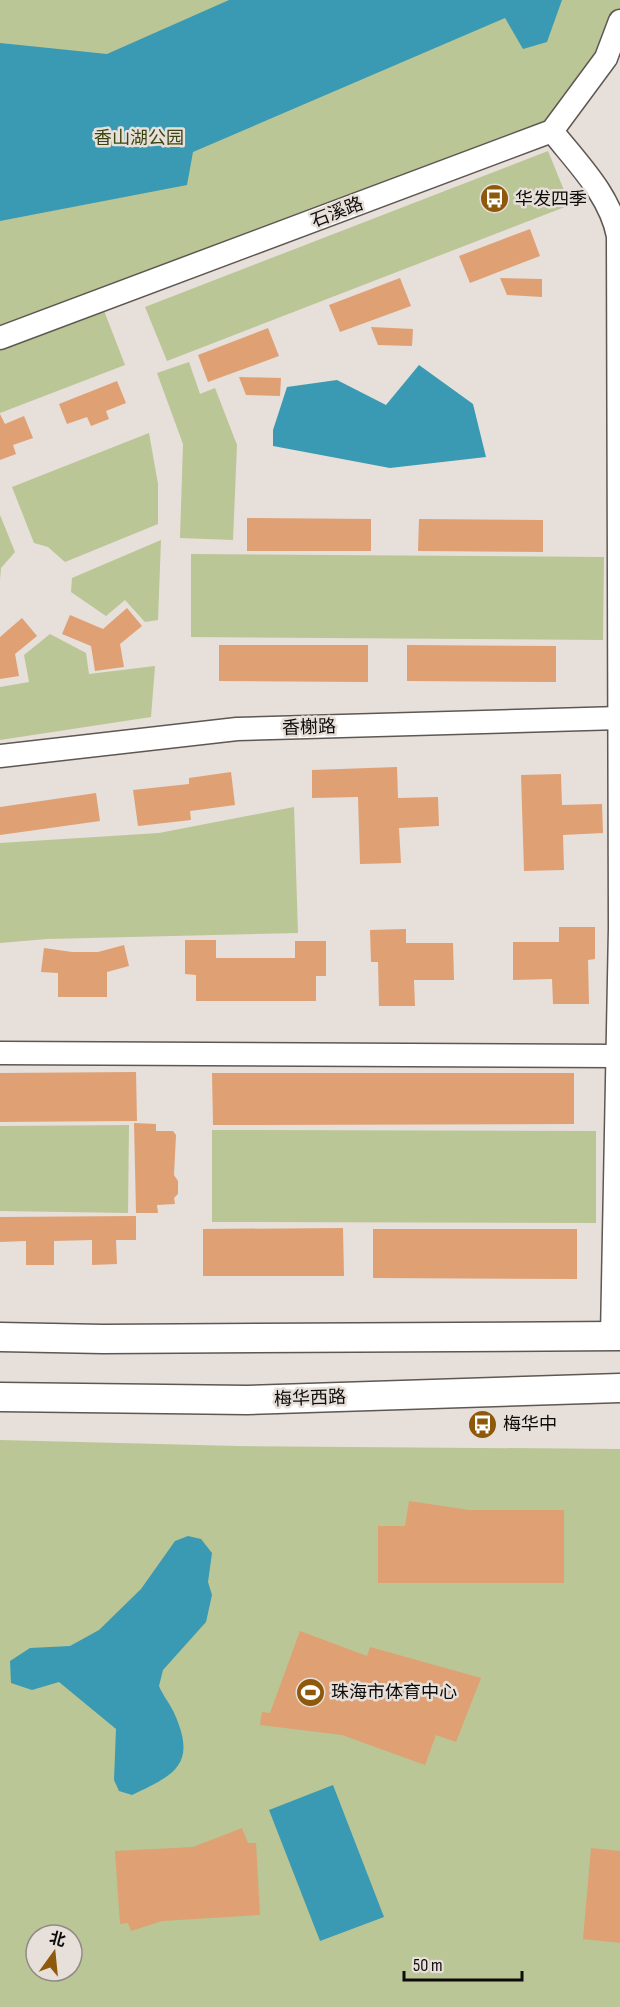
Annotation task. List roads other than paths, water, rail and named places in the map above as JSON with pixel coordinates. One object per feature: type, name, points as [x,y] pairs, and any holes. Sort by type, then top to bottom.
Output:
[{"type":"main road","points":[[0,1337],[103,1339],[616,1336]]},
{"type":"main road","name":"梅华西路","points":[[0,1397],[247,1400],[620,1388]]},
{"type":"main road","points":[[0,1410],[55,1408],[101,1398]]},
{"type":"street","points":[[616,1336],[619,718],[618,236],[614,216],[604,198],[552,131],[606,58],[620,21]]},
{"type":"street","name":"石溪路","points":[[0,338],[552,131]]},
{"type":"street","name":"香榭路","points":[[0,756],[237,729],[619,718]]},
{"type":"street","points":[[0,1053],[618,1054]]},
{"type":"water","points":[[229,0],[562,0],[547,42],[523,49],[505,18],[193,152],[187,185],[0,221],[0,43],[107,54]]},
{"type":"water","points":[[419,365],[473,404],[486,457],[390,468],[273,446],[273,430],[287,387],[337,380],[386,405]]},
{"type":"water","points":[[188,1536],[201,1539],[212,1553],[208,1582],[212,1595],[206,1622],[163,1670],[159,1686],[173,1711],[181,1732],[182,1757],[178,1766],[170,1774],[132,1795],[119,1791],[114,1780],[116,1729],[59,1682],[32,1690],[11,1683],[10,1661],[30,1648],[70,1646],[99,1630],[141,1589],[175,1541]]},
{"type":"water","points":[[333,1785],[384,1917],[320,1941],[269,1810]]},
{"type":"place","name":"华发四季","points":[[494,199]]},
{"type":"place","name":"梅华中","points":[[482,1424]]},
{"type":"place","name":"珠海市体育中心","points":[[310,1692]]},
{"type":"park label","name":"香山湖公园","points":[[139,138]]}]
